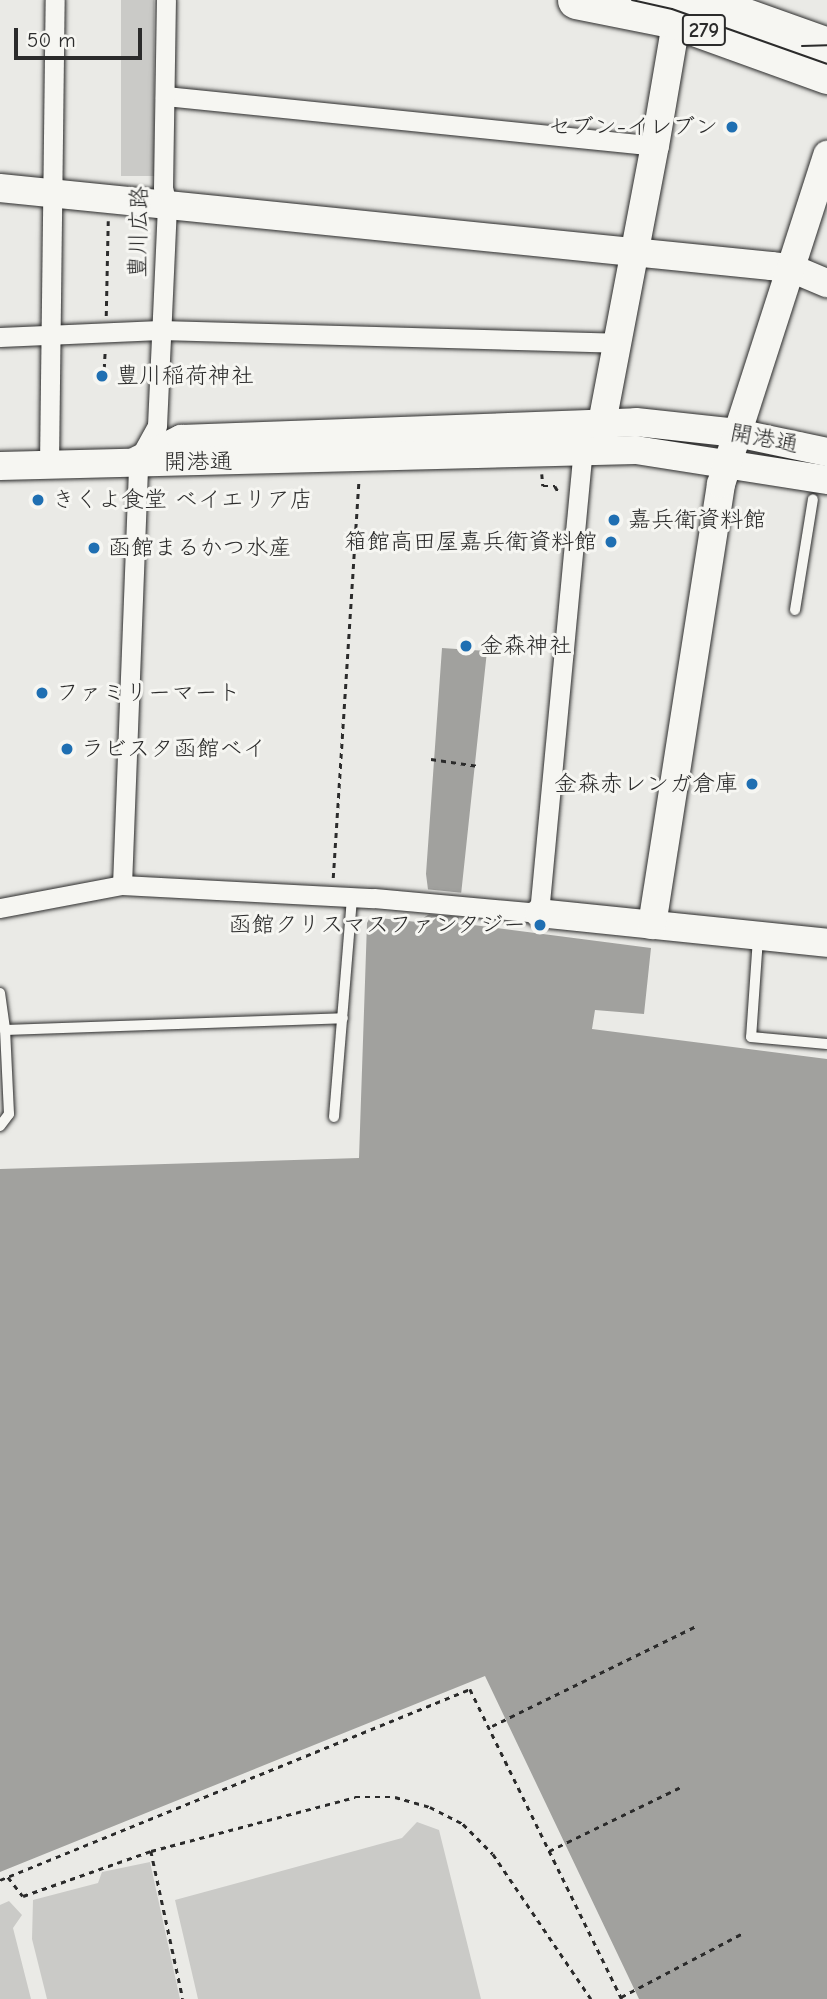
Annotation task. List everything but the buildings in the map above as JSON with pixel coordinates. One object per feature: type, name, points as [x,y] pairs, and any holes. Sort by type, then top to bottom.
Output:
[{"type":"highway","name":"279","points":[[576,0],[682,7],[827,46]]},
{"type":"highway","name":"279","points":[[682,7],[827,75]]},
{"type":"street","points":[[48,464],[55,0]]},
{"type":"street","name":"豊川広路","points":[[138,460],[157,426],[167,205],[163,188],[166,0]]},
{"type":"street","points":[[526,911],[583,450],[602,424],[682,7]]},
{"type":"street","points":[[165,96],[655,146]]},
{"type":"street","points":[[652,925],[693,649],[728,461],[827,155]]},
{"type":"street","points":[[0,188],[791,268],[827,283]]},
{"type":"street","points":[[0,337],[160,330],[617,343]]},
{"type":"street","name":"開港通","points":[[138,460],[181,439],[636,422],[737,433],[827,452]]},
{"type":"street","name":"開港通","points":[[138,460],[177,464],[636,450],[728,461],[820,489]]},
{"type":"street","points":[[0,466],[138,460],[122,885]]},
{"type":"street","points":[[0,908],[122,885],[526,911],[827,943]]},
{"type":"lane","points":[[795,610],[820,489]]},
{"type":"lane","points":[[334,1117],[356,898]]},
{"type":"lane","points":[[758,934],[751,1037],[827,1044]]},
{"type":"lane","points":[[0,993],[5,1030],[9,1114],[0,1126]]},
{"type":"lane","points":[[5,1030],[343,1018]]},
{"type":"path","points":[[104,369],[108,214]]},
{"type":"path","points":[[356,898],[362,459]]},
{"type":"path","points":[[541,461],[543,486],[555,486],[559,494]]},
{"type":"path","points":[[432,759],[477,765]]},
{"type":"path","points":[[492,1726],[696,1626]]},
{"type":"path","points":[[0,1880],[470,1689],[621,1998],[743,1933]]},
{"type":"path","points":[[549,1851],[683,1786]]},
{"type":"path","points":[[8,1877],[23,1896],[150,1851],[355,1797],[395,1797],[430,1807],[463,1824],[493,1854],[591,1999]]},
{"type":"path","points":[[150,1851],[183,1999]]},
{"type":"shaded area","points":[[121,0],[154,0],[154,176],[121,176]]},
{"type":"shaded area","points":[[442,648],[487,651],[458,923],[651,948],[644,1014],[595,1010],[592,1029],[827,1059],[827,1999],[639,1999],[485,1676],[0,1872],[0,1169],[359,1158],[367,923],[370,917],[417,922],[431,913],[426,874]]},
{"type":"shaded area","points":[[417,1822],[439,1830],[481,1999],[198,1999],[175,1900],[402,1838]]},
{"type":"shaded area","points":[[150,1862],[180,1999],[47,1999],[32,1939],[33,1900],[98,1883],[102,1872]]},
{"type":"shaded area","points":[[9,1901],[22,1915],[13,1928],[31,1999],[0,1999],[0,1905]]},
{"type":"pier","points":[[424,889],[464,893],[462,917],[423,914],[427,912]]},
{"type":"tram line","points":[[632,0],[672,9],[827,64]]},
{"type":"tram line","points":[[802,46],[827,45]]},
{"type":"place","name":"セブン-イレブン","points":[[732,127]]},
{"type":"place","name":"豊川稲荷神社","points":[[102,376]]},
{"type":"place","name":"きくよ食堂 ベイエリア店","points":[[38,500]]},
{"type":"place","name":"嘉兵衛資料館","points":[[614,520]]},
{"type":"place","name":"箱館高田屋嘉兵衛資料館","points":[[611,542]]},
{"type":"place","name":"函館まるかつ水産","points":[[94,548]]},
{"type":"place","name":"金森神社","points":[[466,646]]},
{"type":"place","name":"ファミリーマート","points":[[42,693]]},
{"type":"place","name":"ラビスタ函館ベイ","points":[[67,749]]},
{"type":"place","name":"金森赤レンガ倉庫","points":[[752,784]]},
{"type":"place","name":"函館クリスマスファンタジー","points":[[540,925]]}]
